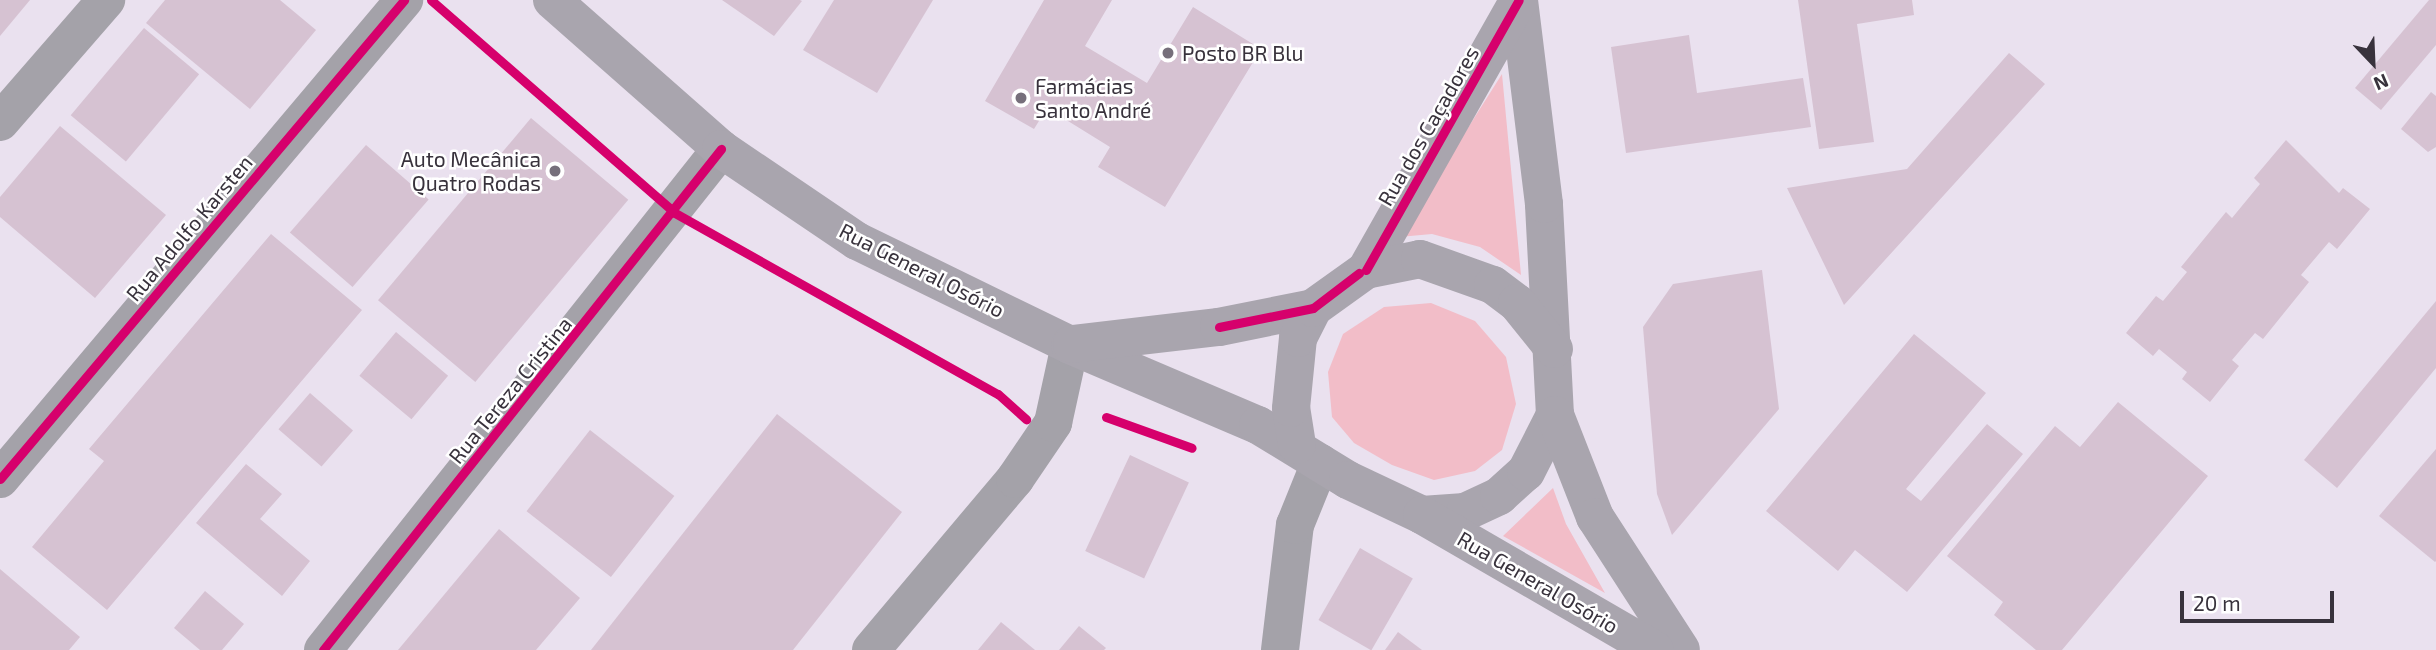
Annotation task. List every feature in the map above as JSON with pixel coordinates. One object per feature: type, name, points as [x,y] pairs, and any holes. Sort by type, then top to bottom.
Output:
[{"type":"main road","name":"Rua General Osório","points":[[552,0],[721,149],[857,241],[1070,345],[1309,454],[1422,515],[1655,650]]},
{"type":"main road","name":"Rua dos Caçadores","points":[[1366,270],[1519,0]]},
{"type":"main road","name":"Rua dos Caçadores","points":[[1519,0],[1544,204],[1554,349],[1555,415]]},
{"type":"main road","points":[[1070,345],[1219,327],[1312,309],[1366,270],[1420,259],[1493,285],[1517,303],[1554,349]]},
{"type":"main road","points":[[1309,454],[1292,366],[1312,309]]},
{"type":"main road","name":"Rua General Osório","points":[[1555,415],[1595,517],[1681,650]]},
{"type":"main road","points":[[1422,515],[1465,512],[1499,496],[1526,472],[1555,415]]},
{"type":"street","points":[[0,122],[106,0]]},
{"type":"street","name":"Rua Adolfo Karsten","points":[[0,479],[404,0]]},
{"type":"street","name":"Rua Tereza Cristina","points":[[323,650],[721,149]]},
{"type":"street","points":[[871,650],[1015,480],[1053,423],[1070,345]]},
{"type":"street","points":[[1280,650],[1295,525],[1309,454]]},
{"type":"shaded area","points":[[1502,74],[1521,275],[1480,247],[1432,234],[1399,237]]},
{"type":"shaded area","points":[[1431,303],[1475,321],[1506,357],[1516,404],[1502,450],[1475,471],[1434,480],[1392,465],[1354,443],[1332,417],[1328,372],[1343,334],[1384,307]]},
{"type":"shaded area","points":[[1553,488],[1566,524],[1605,593],[1503,536]]},
{"type":"building","points":[[0,0],[30,0],[0,36]]},
{"type":"building","points":[[165,0],[280,0],[316,30],[250,109],[146,23]]},
{"type":"building","points":[[722,0],[800,0],[802,1],[774,36]]},
{"type":"building","points":[[834,0],[933,0],[877,93],[803,50]]},
{"type":"building","points":[[1044,0],[1112,0],[1085,46],[1147,83],[1193,7],[1261,49],[1165,207],[1098,167],[1110,147],[1047,108],[1034,129],[985,101]]},
{"type":"building","points":[[1798,0],[1912,0],[1914,15],[1857,24],[1874,142],[1819,149]]},
{"type":"building","points":[[2429,0],[2436,0],[2436,45],[2381,110],[2355,88]]},
{"type":"building","points":[[144,28],[199,74],[126,162],[71,115]]},
{"type":"building","points":[[1689,35],[1697,93],[1803,78],[1811,127],[1626,153],[1611,47]]},
{"type":"building","points":[[2009,53],[2045,84],[1844,305],[1787,188],[1907,169]]},
{"type":"building","points":[[2431,92],[2436,96],[2436,147],[2428,152],[2401,129]]},
{"type":"building","points":[[531,118],[628,200],[475,382],[378,300]]},
{"type":"building","points":[[60,126],[166,215],[95,298],[0,217],[0,197]]},
{"type":"building","points":[[2286,140],[2339,193],[2343,188],[2370,209],[2337,249],[2329,242],[2301,275],[2309,282],[2263,339],[2255,333],[2232,360],[2239,366],[2210,402],[2182,379],[2187,372],[2159,349],[2153,356],[2126,333],[2156,296],[2163,301],[2187,272],[2181,267],[2226,212],[2232,218],[2260,184],[2254,178]]},
{"type":"building","points":[[366,145],[429,199],[353,287],[290,233]]},
{"type":"building","points":[[271,234],[362,310],[107,610],[32,547],[104,461],[89,449]]},
{"type":"building","points":[[1762,270],[1779,409],[1672,535],[1657,494],[1643,327],[1673,284]]},
{"type":"building","points":[[2436,301],[2436,368],[2337,488],[2304,460]]},
{"type":"building","points":[[396,332],[448,376],[411,419],[359,376]]},
{"type":"building","points":[[1914,334],[1986,393],[1906,489],[1921,501],[1987,424],[2023,454],[1907,592],[1855,550],[1838,571],[1766,511]]},
{"type":"building","points":[[310,393],[353,430],[322,467],[279,429]]},
{"type":"building","points":[[2118,402],[2208,476],[2062,650],[2036,650],[1994,615],[2003,602],[1947,556],[2055,426],[2080,447]]},
{"type":"building","points":[[777,414],[902,512],[793,650],[591,650]]},
{"type":"building","points":[[590,430],[674,496],[611,577],[527,511]]},
{"type":"building","points":[[2436,449],[2436,561],[2435,562],[2379,516]]},
{"type":"building","points":[[1130,455],[1189,482],[1144,579],[1085,551]]},
{"type":"building","points":[[246,464],[282,494],[260,519],[310,561],[282,596],[196,523]]},
{"type":"building","points":[[499,529],[580,598],[536,650],[398,650]]},
{"type":"building","points":[[1360,548],[1413,578],[1372,650],[1318,620]]},
{"type":"building","points":[[0,569],[80,637],[69,650],[0,650]]},
{"type":"building","points":[[205,591],[244,624],[222,650],[200,650],[174,628]]},
{"type":"building","points":[[1001,622],[1035,650],[978,650]]},
{"type":"building","points":[[1079,626],[1106,648],[1059,650]]},
{"type":"building","points":[[1398,632],[1422,650],[1385,650]]},
{"type":"cycle path","points":[[0,479],[404,0]]},
{"type":"cycle path","points":[[431,0],[675,213],[998,394],[1026,419]]},
{"type":"cycle path","points":[[1366,270],[1519,0]]},
{"type":"cycle path","points":[[323,650],[721,149]]},
{"type":"cycle path","points":[[1219,327],[1313,308],[1359,273]]},
{"type":"cycle path","points":[[1106,417],[1192,448]]},
{"type":"place","name":"Posto BR Blu","points":[[1168,53]]},
{"type":"place","name":"Farmácias Santo André","points":[[1021,98]]},
{"type":"place","name":"Auto Mecânica Quatro Rodas","points":[[555,171]]}]
